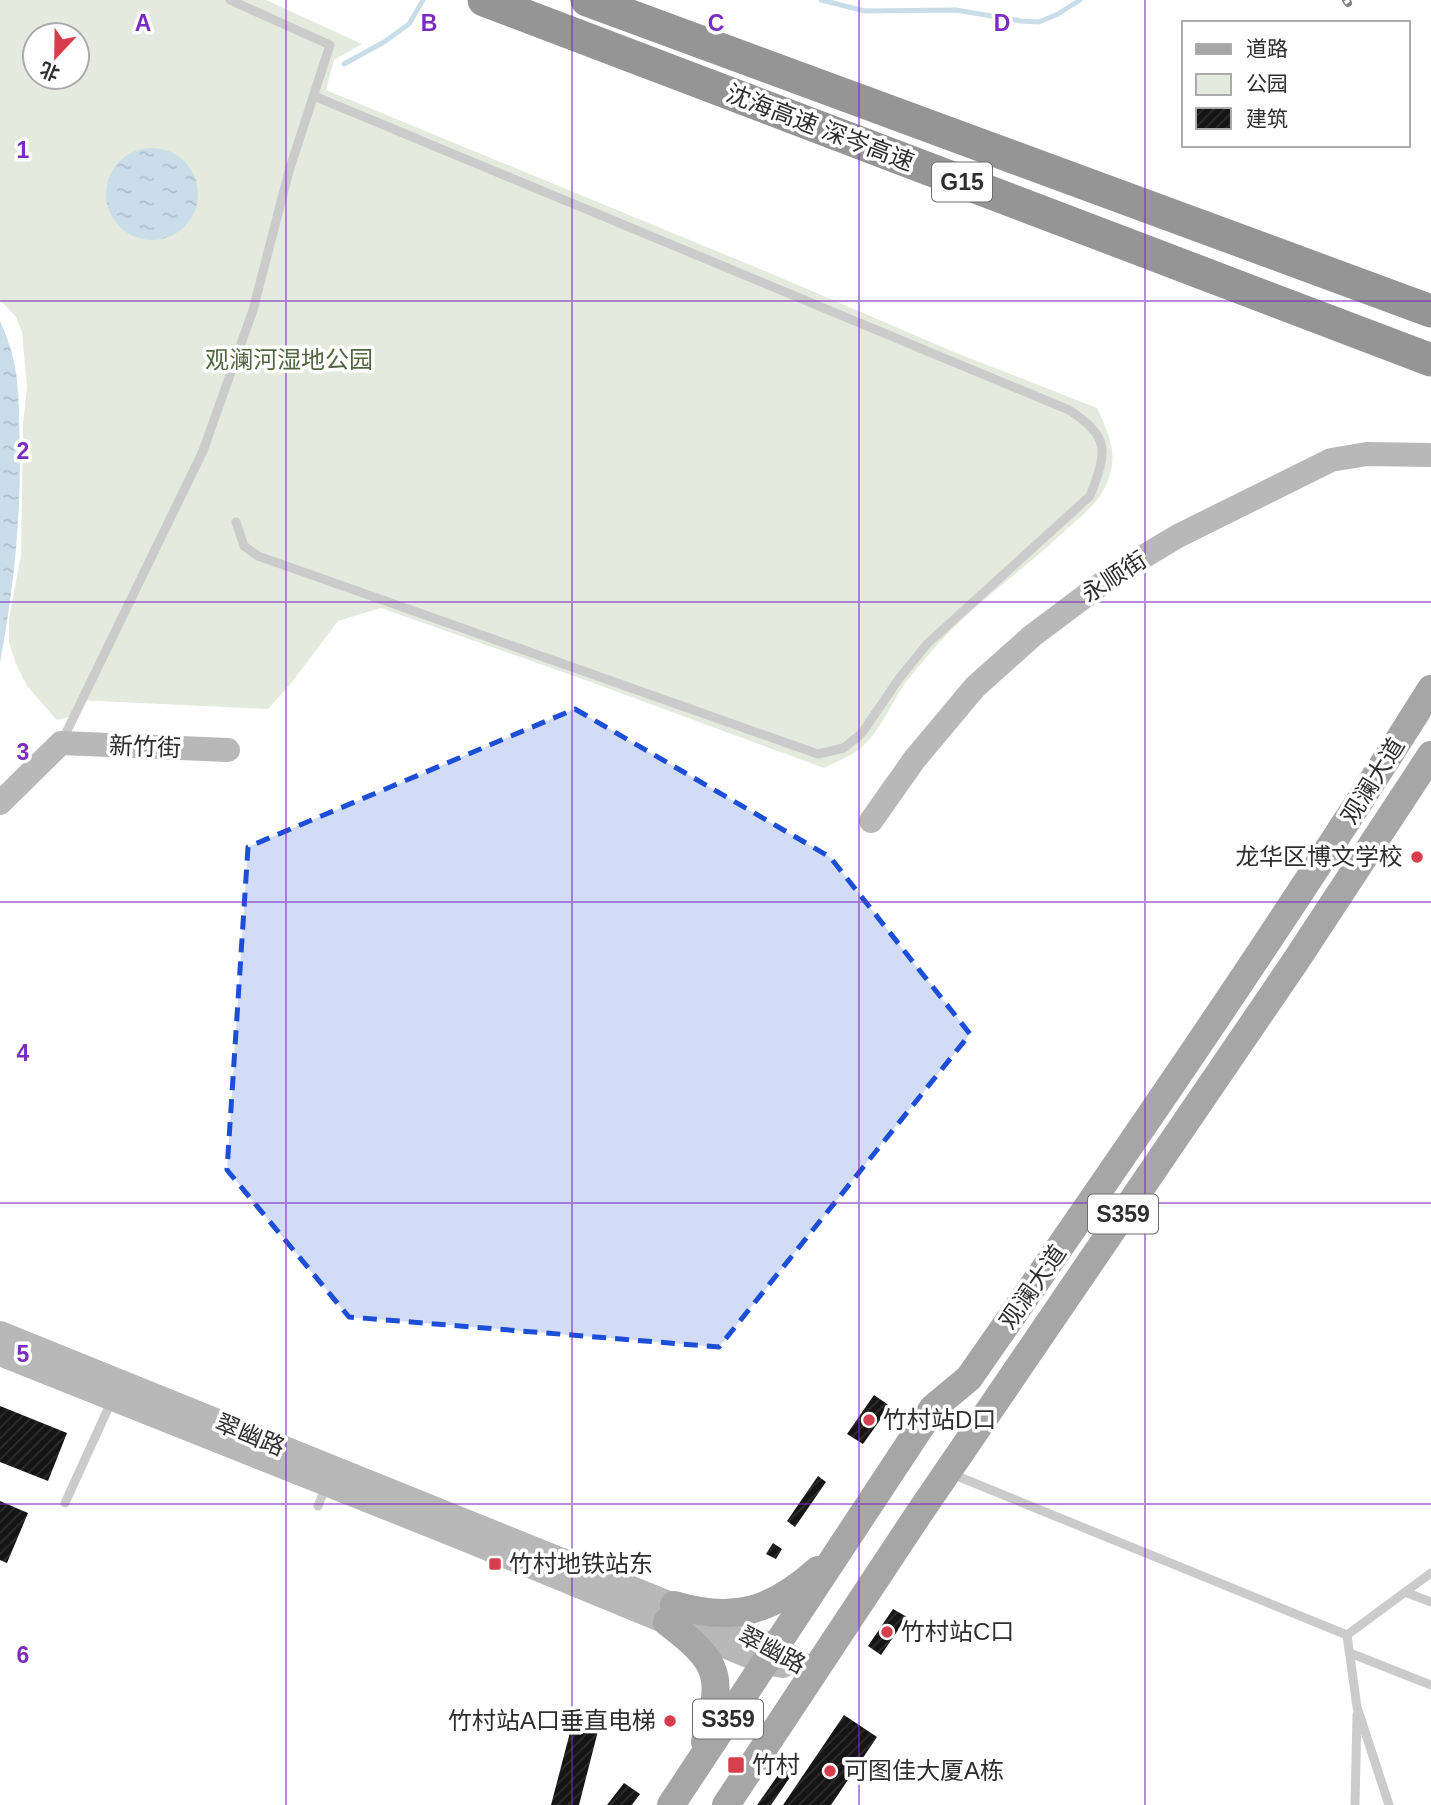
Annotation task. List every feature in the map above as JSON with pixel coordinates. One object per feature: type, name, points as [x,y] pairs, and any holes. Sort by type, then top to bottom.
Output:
[{"type":"highway","name":"沈海高速 深岑高速","points":[[587,0],[1431,311]]},
{"type":"highway","name":"沈海高速 深岑高速","points":[[489,2],[1431,360]]},
{"type":"main road","name":"永顺街","points":[[871,821],[914,760],[975,687],[1032,636],[1115,573],[1178,536],[1331,460],[1367,454],[1431,455]]},
{"type":"main road","name":"观澜大道","points":[[671,1805],[933,1408],[970,1378],[1115,1167],[1275,932],[1431,689]]},
{"type":"main road","name":"新竹街","points":[[61,743],[228,750]]},
{"type":"main road","points":[[0,803],[61,743]]},
{"type":"main road","name":"观澜大道","points":[[726,1805],[1431,755]]},
{"type":"main road","name":"翠幽路","points":[[0,1334],[325,1486]]},
{"type":"main road","name":"翠幽路","points":[[0,1354],[325,1486],[671,1614],[814,1672]]},
{"type":"main road","points":[[671,1614],[692,1611],[724,1615],[761,1607],[802,1583],[844,1543]]},
{"type":"main road","points":[[671,1614],[704,1652],[715,1681],[710,1724],[692,1775]]},
{"type":"lane","points":[[61,743],[203,452],[253,310],[289,171],[330,45],[230,0]]},
{"type":"lane","points":[[236,522],[244,546],[258,556],[818,754],[845,748],[862,733],[898,680],[927,644],[1090,496],[1100,470],[1102,446],[1097,435],[1091,424],[1069,410],[314,96]]},
{"type":"lane","points":[[65,1503],[112,1400]]},
{"type":"lane","points":[[948,1472],[1348,1635]]},
{"type":"lane","points":[[1348,1635],[1431,1573]]},
{"type":"lane","points":[[1405,1592],[1431,1602]]},
{"type":"lane","points":[[1348,1635],[1357,1707],[1355,1805]]},
{"type":"lane","points":[[1350,1653],[1431,1685]]},
{"type":"lane","points":[[1357,1707],[1389,1805]]},
{"type":"highlighted area","points":[[575,709],[830,857],[970,1034],[719,1347],[349,1317],[227,1170],[248,847]]},
{"type":"green space","name":"观澜河湿地公园","points":[[0,0],[266,0],[362,44],[334,60],[326,90],[954,352],[1097,408],[1110,439],[1112,467],[1104,489],[1088,510],[968,614],[937,645],[906,682],[865,744],[824,768],[381,608],[338,621],[268,709],[77,700],[69,717],[57,720],[27,686],[9,642],[9,619],[21,555],[23,424],[27,387],[22,332],[16,317],[0,300]]},
{"type":"water","points":[[152,148],[170,152],[184,162],[194,176],[198,194],[194,212],[184,226],[170,236],[152,240],[134,236],[120,226],[110,212],[106,194],[110,176],[120,162],[134,152]]},
{"type":"water","points":[[0,321],[12,353],[17,381],[20,470],[16,553],[0,662]]},
{"type":"building","name":"竹村站D口","points":[[874,1395],[890,1406],[863,1444],[847,1434]]},
{"type":"building","points":[[0,1406],[67,1433],[48,1481],[0,1462]]},
{"type":"building","points":[[818,1476],[826,1482],[795,1527],[787,1521]]},
{"type":"building","points":[[0,1501],[28,1513],[7,1563],[0,1560]]},
{"type":"building","points":[[773,1543],[782,1549],[776,1559],[766,1554]]},
{"type":"building","name":"竹村站C口","points":[[893,1609],[907,1617],[881,1655],[868,1646]]},
{"type":"building","name":"可图佳大厦A栋","points":[[844,1715],[877,1737],[831,1805],[783,1805]]},
{"type":"building","points":[[573,1721],[599,1727],[579,1805],[551,1805]]},
{"type":"building","points":[[786,1764],[795,1770],[771,1805],[757,1805]]},
{"type":"building","points":[[624,1783],[640,1794],[632,1805],[607,1805]]},
{"type":"waterway","points":[[344,64],[384,42],[409,24],[423,0]]},
{"type":"waterway","points":[[821,0],[865,11],[956,10],[1039,22],[1080,0]]},
{"type":"place","name":"龙华区博文学校","points":[[1417,857]]},
{"type":"place","name":"竹村站D口","points":[[869,1420]]},
{"type":"place","name":"竹村地铁站东","points":[[495,1564]]},
{"type":"place","name":"竹村站C口","points":[[887,1632]]},
{"type":"place","name":"竹村站A口垂直电梯","points":[[670,1721]]},
{"type":"place","name":"竹村","points":[[736,1765]]},
{"type":"place","name":"可图佳大厦A栋","points":[[830,1771]]}]
